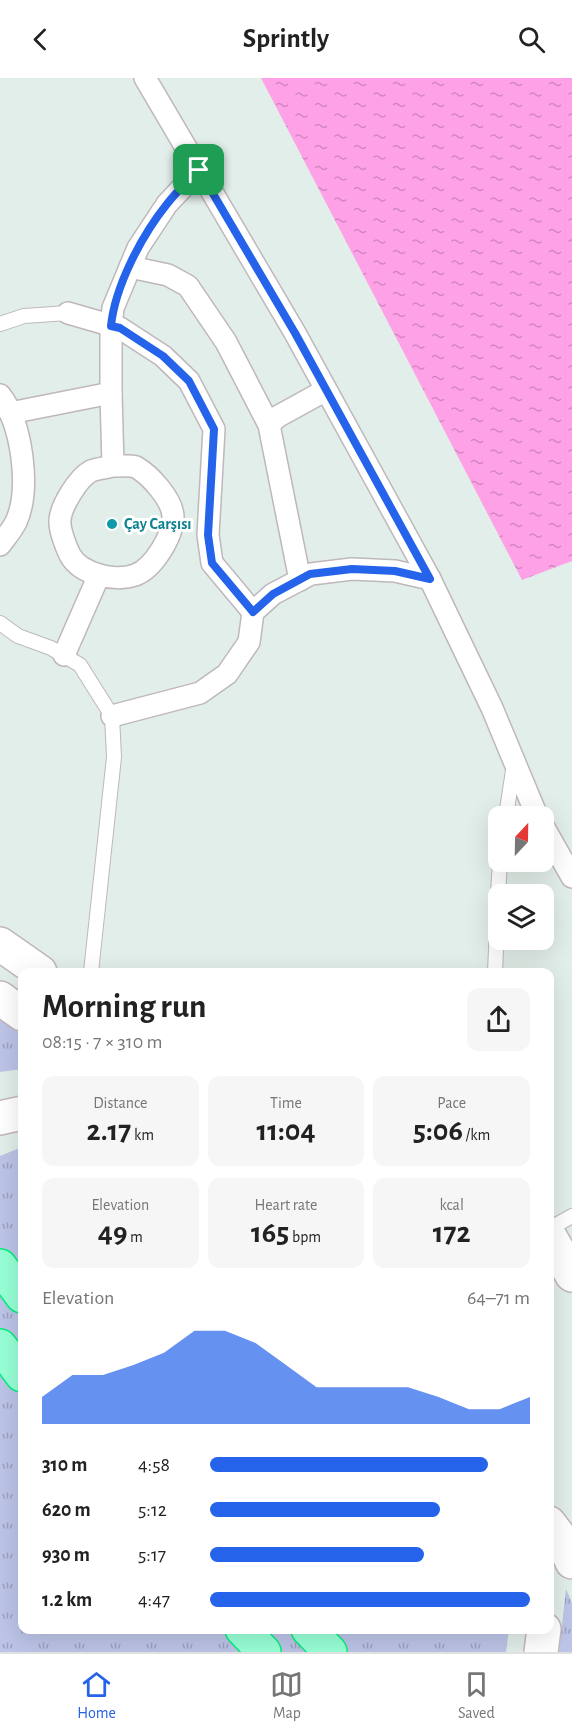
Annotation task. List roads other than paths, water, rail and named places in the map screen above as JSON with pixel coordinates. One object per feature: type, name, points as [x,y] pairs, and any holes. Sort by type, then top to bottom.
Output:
[{"type":"highway","points":[[0,1266],[18,1291]]},
{"type":"highway","points":[[0,1346],[18,1370]]},
{"type":"highway","points":[[247,1634],[264,1652]]},
{"type":"highway","points":[[313,1634],[330,1652]]},
{"type":"main road","points":[[0,945],[34,968]]},
{"type":"main road","points":[[0,998],[18,1011]]},
{"type":"main road","points":[[0,1118],[18,1114]]},
{"type":"main road","points":[[554,1244],[572,1275]]},
{"type":"main road","points":[[554,1530],[562,1540],[572,1562]]},
{"type":"main road","points":[[541,1652],[543,1634]]},
{"type":"street","points":[[145,78],[295,333],[430,579],[492,708],[533,806]]},
{"type":"street","points":[[113,466],[111,326],[113,308],[138,248],[167,204],[199,170]]},
{"type":"street","points":[[130,267],[168,275],[188,286],[226,342],[269,425],[300,580]]},
{"type":"street","points":[[68,313],[120,328],[163,356],[189,381],[214,429],[208,535],[212,563],[253,612]]},
{"type":"street","points":[[269,425],[278,417],[326,390]]},
{"type":"street","points":[[0,545],[16,523],[23,498],[23,472],[17,432],[5,404],[111,393]]},
{"type":"street","points":[[113,466],[134,466],[149,477],[168,499],[173,516],[169,536],[157,558],[135,575],[111,578],[91,572],[74,563],[65,545],[59,520],[75,486],[90,472],[113,466]]},
{"type":"street","points":[[112,716],[200,693],[227,674],[249,642],[253,612],[273,594],[310,574],[352,569],[395,571],[430,579]]},
{"type":"street","points":[[64,655],[99,575]]},
{"type":"street","points":[[554,845],[572,877]]},
{"type":"lane","points":[[0,324],[24,316],[68,313]]},
{"type":"lane","points":[[0,623],[18,636],[51,648],[80,665],[112,716],[114,757],[91,968]]},
{"type":"lane","points":[[507,806],[514,762]]},
{"type":"lane","points":[[495,968],[496,950]]},
{"type":"lane","points":[[554,1226],[572,1216]]},
{"type":"water","points":[[261,78],[572,78],[572,561],[522,580]]},
{"type":"place","name":"Çay Carşısı","points":[[112,524]]}]
